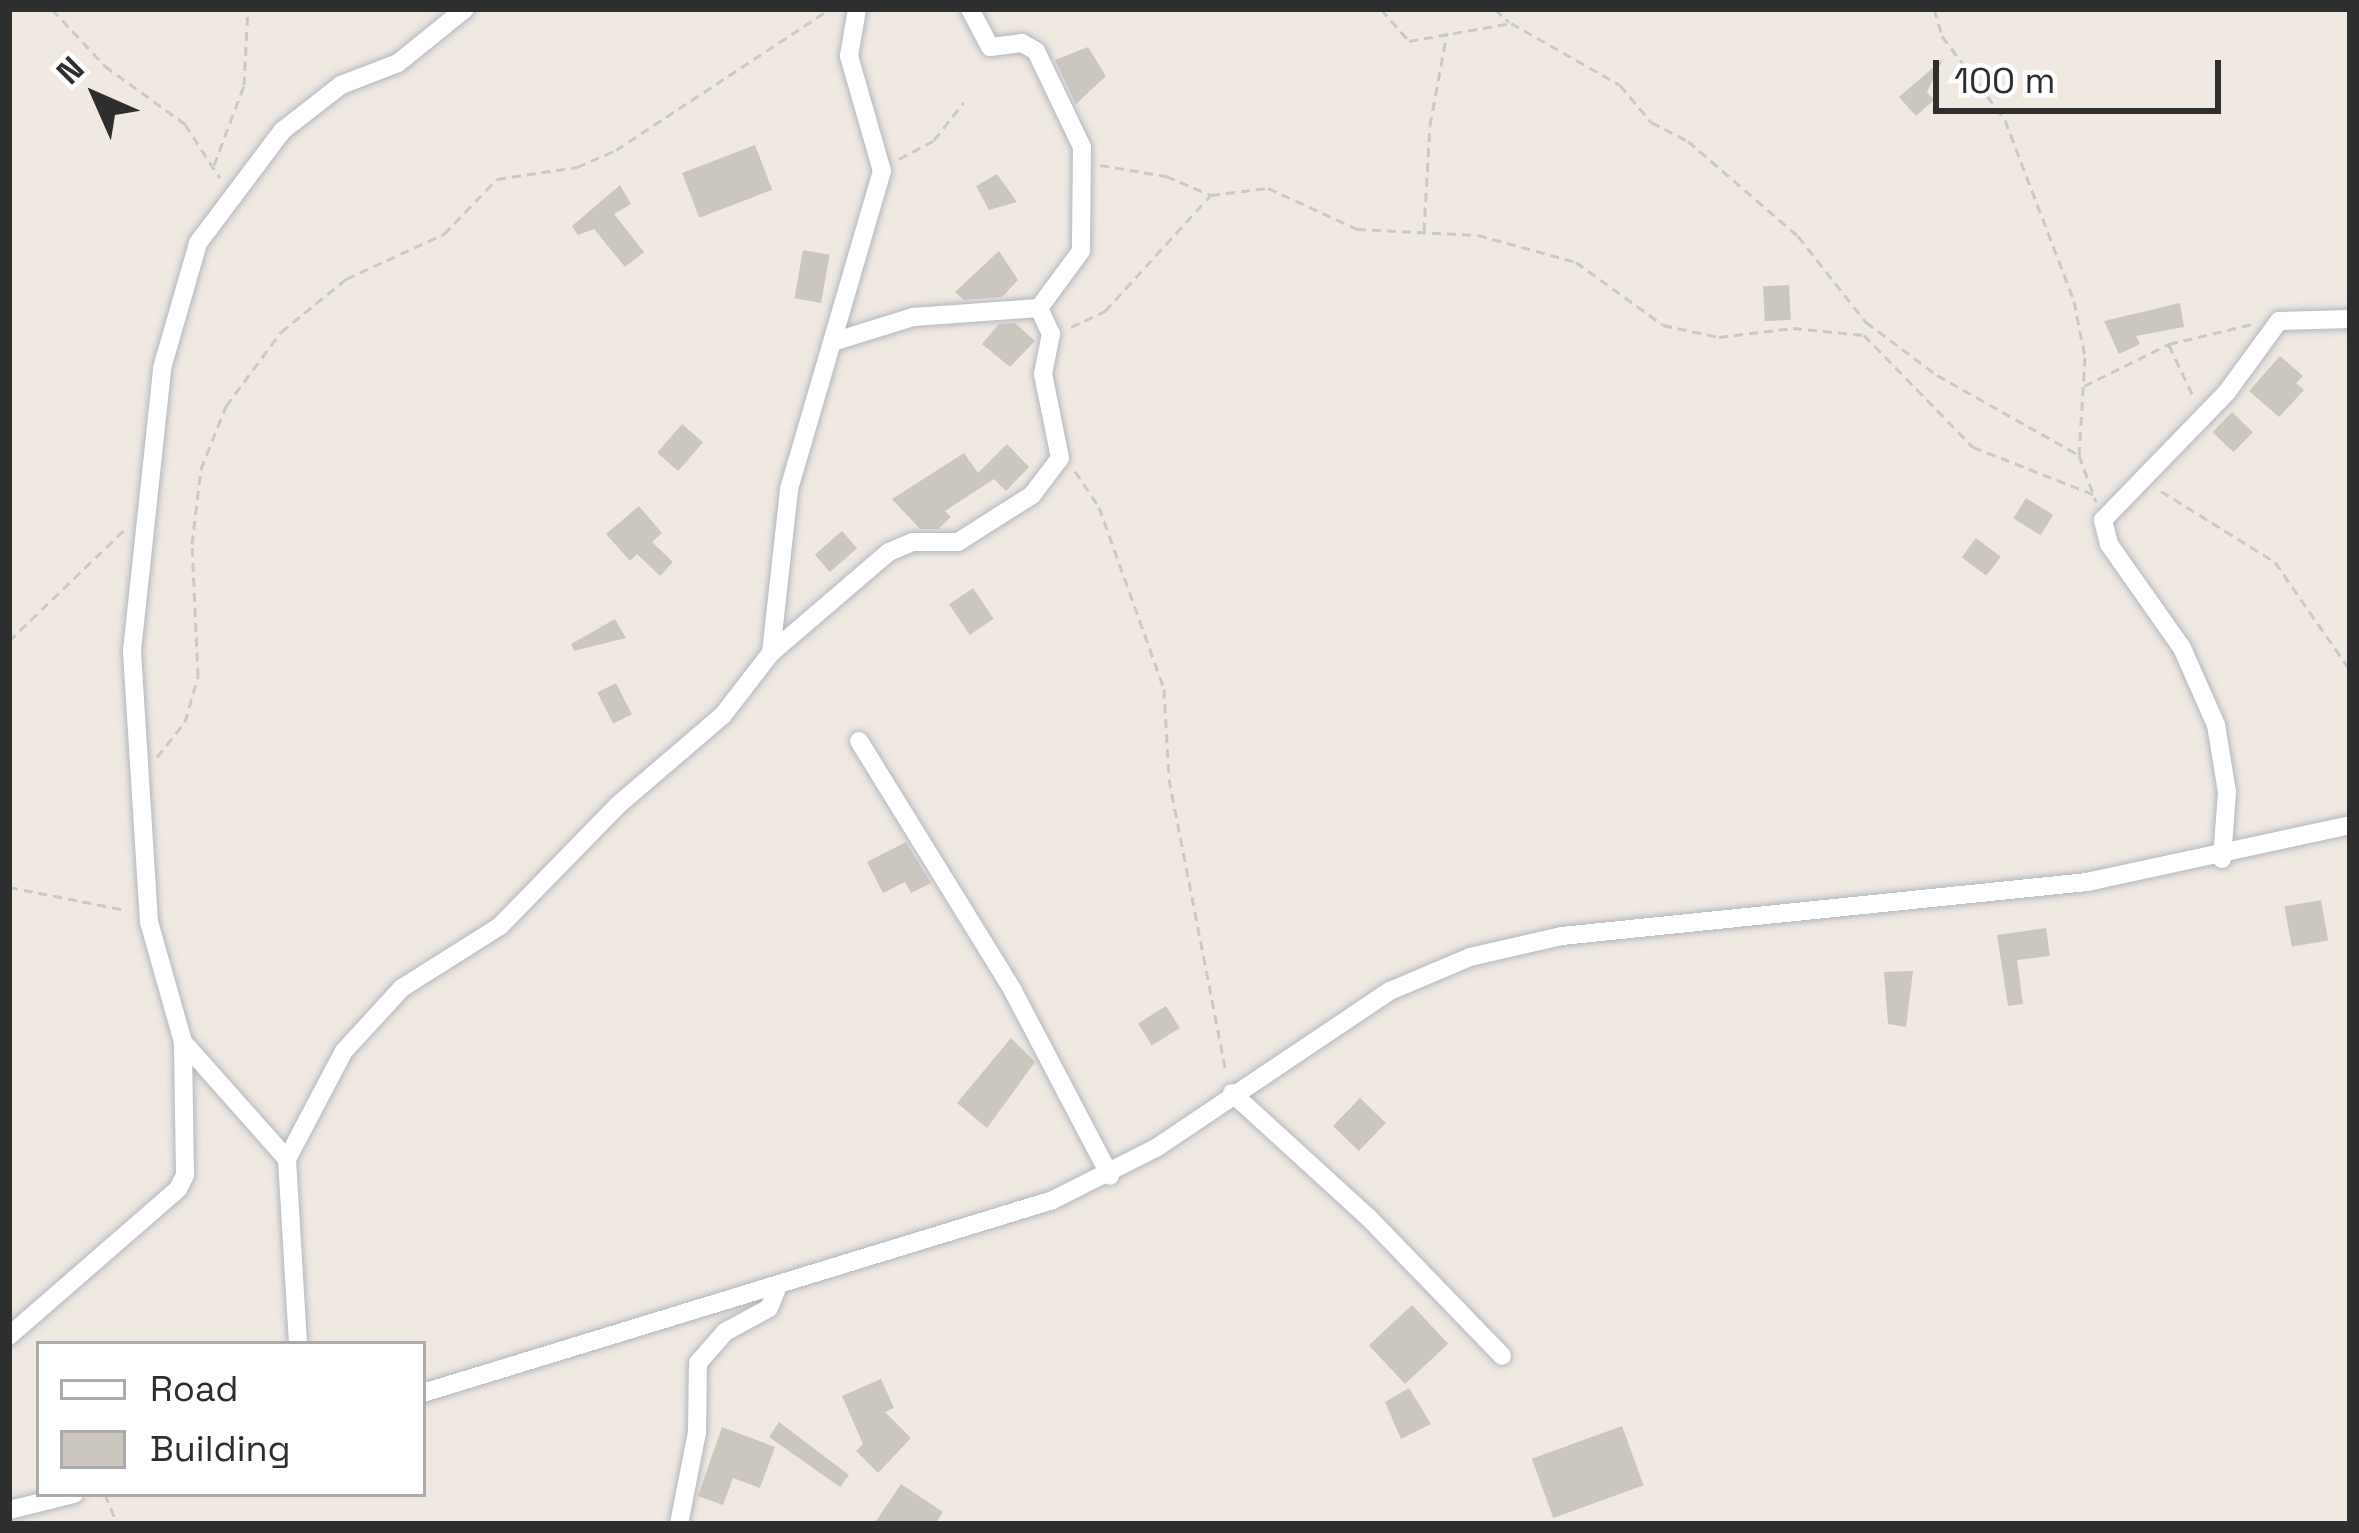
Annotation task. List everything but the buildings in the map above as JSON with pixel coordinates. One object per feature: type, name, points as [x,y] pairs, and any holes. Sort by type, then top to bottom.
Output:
[{"type":"street","points":[[9,1336],[178,1189],[185,1175],[183,1042],[149,922],[132,651],[141,511],[175,304],[198,243],[231,195],[310,105],[398,63],[465,9]]},
{"type":"street","points":[[770,653],[789,489],[882,172],[849,56],[857,9]]},
{"type":"street","points":[[836,341],[914,317],[1039,308],[1081,250],[1082,147],[1036,51],[1022,44],[990,47],[970,9]]},
{"type":"street","points":[[298,1341],[287,1159],[370,1016],[500,926],[618,805],[722,715],[770,653],[874,562],[912,542],[958,542],[1032,495],[1060,458],[1042,374],[1051,334],[1039,308]]},
{"type":"street","points":[[2222,859],[2226,776],[2216,725],[2182,648],[2109,544],[2103,520],[2200,421],[2279,320],[2350,319]]},
{"type":"street","points":[[859,741],[1012,989],[1110,1176]]},
{"type":"street","points":[[426,1392],[777,1288],[1110,1176],[1390,992],[1470,957],[1562,936],[1977,897],[2222,859],[2350,825]]},
{"type":"street","points":[[183,1042],[223,1096],[287,1159]]},
{"type":"street","points":[[1232,1093],[1368,1217],[1502,1356]]},
{"type":"street","points":[[679,1524],[698,1432],[698,1363],[725,1332],[769,1308],[777,1288]]},
{"type":"street","points":[[9,1510],[62,1497]]},
{"type":"path","points":[[52,9],[105,66],[184,124],[231,195]]},
{"type":"path","points":[[213,166],[244,85],[248,9]]},
{"type":"path","points":[[140,777],[194,702],[192,544],[206,453],[226,406],[281,332],[346,279],[444,234],[497,178],[577,167],[616,150],[830,9]]},
{"type":"path","points":[[1381,9],[1409,41],[1510,23]]},
{"type":"path","points":[[1495,9],[1510,23],[1620,85],[1639,112],[1717,165],[1798,236],[1866,322],[1937,375],[2079,455]]},
{"type":"path","points":[[1934,9],[1942,36],[2005,120],[2082,330],[2079,455],[2103,520]]},
{"type":"path","points":[[1424,233],[1430,125],[1448,33]]},
{"type":"path","points":[[882,172],[934,140],[964,102]]},
{"type":"path","points":[[1082,147],[1101,166],[1166,176],[1211,195],[1268,188],[1357,229],[1478,235],[1576,262],[1663,325],[1719,337],[1793,328],[1864,334],[1973,447],[2093,494]]},
{"type":"path","points":[[1051,334],[1106,311],[1211,195]]},
{"type":"path","points":[[2080,388],[2169,344],[2279,320]]},
{"type":"path","points":[[2169,344],[2200,421]]},
{"type":"path","points":[[1060,458],[1099,507],[1164,688],[1176,823],[1232,1093]]},
{"type":"path","points":[[2143,482],[2200,510],[2275,562],[2335,638],[2350,670]]},
{"type":"path","points":[[9,641],[141,511]]},
{"type":"path","points":[[9,887],[92,897],[149,922]]}]
